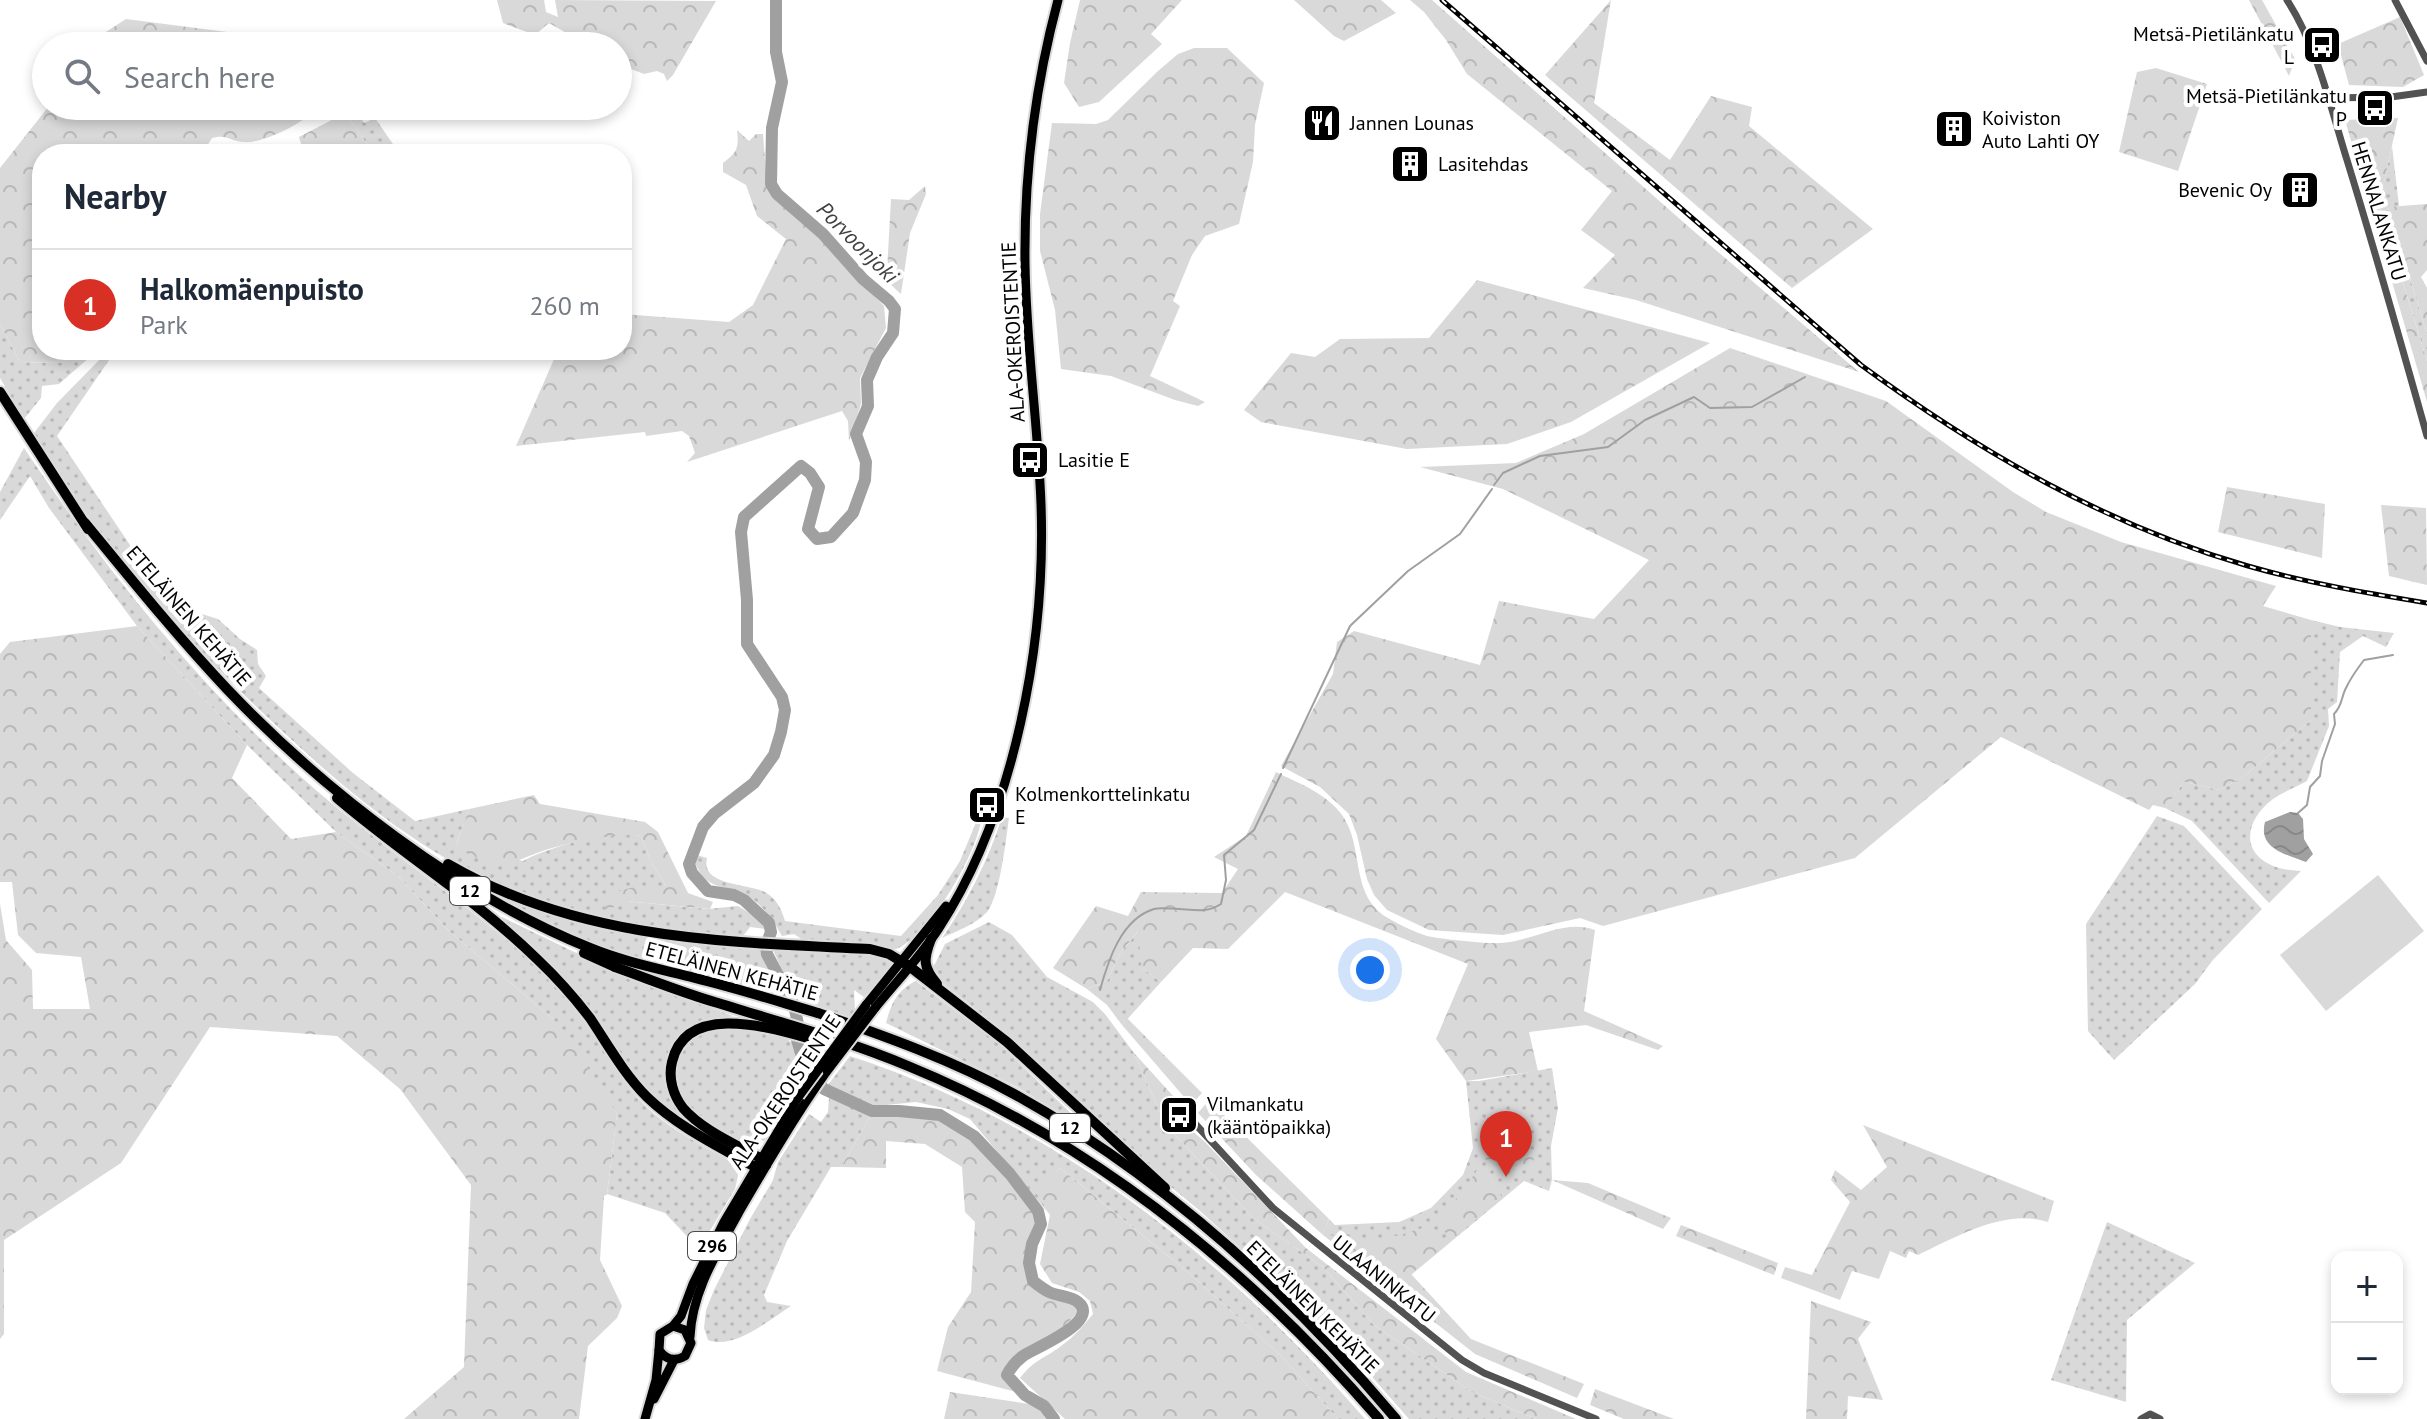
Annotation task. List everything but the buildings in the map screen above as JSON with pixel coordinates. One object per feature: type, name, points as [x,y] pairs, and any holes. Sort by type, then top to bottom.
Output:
[{"type":"highway","name":"ETELÄINEN KEHÄTIE","points":[[0,392],[85,523],[131,586],[201,668],[271,739],[382,833],[466,889],[545,934],[615,967],[778,1026],[908,1065],[981,1098],[1073,1148],[1120,1179],[1197,1239],[1300,1334],[1379,1419]]},
{"type":"highway","name":"ETELÄINEN KEHÄTIE","points":[[338,794],[465,883],[569,939],[623,960],[775,1000],[873,1032],[959,1067],[1013,1094],[1082,1136],[1222,1243],[1331,1346],[1396,1419]]},
{"type":"highway","points":[[338,794],[456,869],[532,904],[598,923],[680,938],[870,949],[906,964],[1007,1042],[1286,1302]]},
{"type":"highway","points":[[338,794],[378,834],[495,922],[538,959],[574,997],[631,1078],[658,1107],[683,1125],[760,1163]]},
{"type":"highway","points":[[931,939],[924,958],[925,966],[947,994]]},
{"type":"highway","points":[[760,1163],[683,1108],[671,1085],[672,1061],[676,1050],[689,1035],[709,1025],[778,1026]]},
{"type":"main road","name":"ALA-OKEROISTENTIE","points":[[906,964],[931,939],[982,846],[1006,778],[1027,679],[1035,623],[1041,507],[1027,322],[1026,199],[1038,90],[1058,0]]},
{"type":"main road","name":"ALA-OKEROISTENTIE","points":[[671,1327],[681,1316],[704,1260],[760,1163],[871,1006],[959,892]]},
{"type":"main road","name":"ALA-OKEROISTENTIE","points":[[690,1337],[698,1292],[760,1163]]},
{"type":"main road","points":[[645,1419],[674,1360],[688,1353],[691,1347],[690,1337],[681,1328],[671,1327],[658,1339],[650,1405]]},
{"type":"main road","points":[[659,1350],[674,1360]]},
{"type":"street","name":"HENNALANKATU","points":[[2287,0],[2299,20],[2328,98],[2378,260],[2427,436]]},
{"type":"street","points":[[2395,0],[2427,61]]},
{"type":"street","points":[[2328,98],[2382,98],[2427,92]]},
{"type":"street","name":"ULAANINKATU","points":[[1187,1115],[1273,1208],[1462,1360],[1484,1373],[1596,1419]]},
{"type":"street","points":[[2141,1419],[2150,1414],[2160,1419]]},
{"type":"green space","points":[[497,0],[544,0],[546,12],[558,17],[555,0],[716,1],[667,81],[664,74],[657,71],[644,74],[632,69],[632,32],[565,32],[549,23],[538,32],[527,32],[503,23]]},
{"type":"green space","points":[[1080,0],[1182,0],[1151,34],[1162,44],[1099,102],[1079,107],[1064,83]]},
{"type":"green space","points":[[1294,0],[1381,0],[1396,13],[1344,41],[1334,36]]},
{"type":"green space","points":[[1410,0],[1432,0],[1690,228],[1859,372],[1636,300],[1583,288],[1615,255],[1581,230],[1612,191],[1467,74],[1446,40]]},
{"type":"green space","points":[[1611,0],[1594,103],[1670,160],[1711,96],[1752,107],[1749,126],[1873,229],[1792,288],[1545,75]]},
{"type":"green space","points":[[2249,0],[2262,0],[2295,59],[2289,76]]},
{"type":"green space","points":[[2400,17],[2424,75],[2403,87],[2349,85],[2338,44]]},
{"type":"green space","points":[[126,19],[227,32],[106,32]]},
{"type":"green space","points":[[1194,48],[1227,48],[1264,83],[1255,125],[1253,162],[1239,224],[1205,236],[1192,255],[1173,301],[1180,306],[1150,376],[1205,402],[1198,406],[1111,376],[1061,369],[1055,310],[1040,251],[1040,214],[1052,123],[1096,124],[1108,120],[1178,54]]},
{"type":"green space","points":[[2156,68],[2207,84],[2178,171],[2119,152],[2137,72]]},
{"type":"green space","points":[[2398,118],[2379,205],[2427,361],[2427,402],[2345,120]]},
{"type":"green space","points":[[38,120],[302,120],[273,136],[252,142],[217,137],[208,144],[32,144],[32,360],[66,360],[63,363],[20,362],[0,324],[0,168]]},
{"type":"green space","points":[[332,120],[350,120],[367,144],[301,144],[299,137]]},
{"type":"green space","points":[[350,120],[362,120],[364,123],[376,120],[393,144],[367,144]]},
{"type":"green space","points":[[737,130],[749,141],[756,134],[763,134],[767,187],[773,198],[820,238],[884,306],[886,328],[860,378],[861,404],[849,441],[848,421],[842,411],[687,462],[695,453],[689,436],[682,431],[516,446],[554,360],[632,360],[632,315],[729,322],[753,305],[786,239],[757,216],[746,185],[723,172],[723,163],[736,150]]},
{"type":"green space","points":[[2392,146],[2399,206],[2388,208],[2427,333],[2427,361],[2379,204]]},
{"type":"green space","points":[[925,186],[926,194],[910,233],[901,294],[879,274],[887,271],[891,199],[909,200]]},
{"type":"green space","points":[[2427,204],[2427,270],[2421,277],[2427,288],[2427,333],[2388,207]]},
{"type":"green space","points":[[1477,280],[1710,343],[1571,422],[1507,444],[1407,449],[1261,422],[1244,410],[1291,353],[1315,357],[1340,339],[1429,338]]},
{"type":"green space","points":[[0,324],[20,362],[87,360],[59,384],[42,386],[41,398],[24,419],[0,378]]},
{"type":"green space","points":[[1730,348],[1886,401],[2046,512],[2121,542],[2276,586],[2263,606],[2311,620],[2311,720],[2243,777],[2220,790],[2184,782],[2165,808],[2153,805],[2149,810],[2001,737],[1855,858],[1603,926],[1580,918],[1503,935],[1429,930],[1387,910],[1374,895],[1367,879],[1349,814],[1320,787],[1281,766],[1333,674],[1337,642],[1354,631],[1480,665],[1499,601],[1594,619],[1649,560],[1503,489],[1420,467],[1516,463],[1584,434]]},
{"type":"green space","points":[[99,360],[109,360],[57,436],[148,572],[167,593],[186,609],[218,619],[257,650],[258,664],[266,676],[259,688],[353,773],[415,821],[469,809],[456,845],[523,861],[581,841],[615,835],[641,836],[651,862],[666,886],[625,901],[708,909],[738,906],[763,921],[766,929],[750,927],[743,936],[675,931],[608,920],[542,902],[452,862],[374,810],[326,771],[245,696],[178,627],[116,553],[59,474],[34,433],[57,403]]},
{"type":"green space","points":[[24,448],[123,585],[235,714],[317,791],[543,972],[570,1001],[625,1082],[647,1108],[684,1135],[736,1165],[739,1171],[735,1189],[699,1249],[665,1213],[607,1194],[617,1114],[553,1019],[448,930],[398,876],[336,832],[247,745],[137,626],[49,508],[30,476],[0,520],[0,492]]},
{"type":"green space","points":[[2227,487],[2325,504],[2322,558],[2218,532]]},
{"type":"green space","points":[[2381,505],[2426,508],[2427,585],[2389,576]]},
{"type":"green space","points":[[2311,620],[2340,627],[2394,633],[2386,647],[2363,636],[2340,652],[2337,702],[2328,709],[2329,726],[2307,781],[2273,799],[2252,826],[2251,845],[2264,861],[2279,868],[2301,871],[2269,903],[2192,821],[2165,808],[2184,782],[2220,790],[2243,777],[2311,720]]},
{"type":"green space","points":[[137,626],[247,745],[232,778],[291,839],[336,832],[398,876],[448,930],[553,1019],[574,1043],[617,1114],[607,1194],[604,1196],[600,1260],[622,1306],[617,1318],[588,1346],[579,1419],[404,1419],[464,1367],[471,1185],[400,1089],[337,1036],[210,1027],[121,1163],[4,1240],[4,1334],[0,1339],[0,904],[6,940],[32,970],[33,1009],[90,1009],[81,957],[36,953],[18,935],[12,882],[0,882],[0,654],[10,642]]},
{"type":"green space","points":[[1276,772],[1336,807],[1349,827],[1366,893],[1383,915],[1404,927],[1433,937],[1494,943],[1512,942],[1572,927],[1595,930],[1584,1011],[1663,1046],[1658,1050],[1586,1025],[1529,1032],[1538,1071],[1466,1081],[1436,1039],[1468,964],[1285,892],[1228,949],[1193,948],[1161,982],[1142,968],[1138,931],[1119,955],[1107,981],[1087,989],[1053,968],[1096,906],[1128,916],[1141,892],[1222,893],[1238,869],[1214,857],[1246,836]]},
{"type":"green space","points":[[534,795],[540,804],[645,822],[658,832],[688,893],[713,902],[710,909],[625,901],[606,911],[604,905],[612,893],[634,887],[666,886],[651,862],[641,836],[620,835],[574,843],[501,864],[485,862],[456,845],[469,809]]},
{"type":"green space","points":[[982,808],[975,843],[953,887],[924,926],[910,941],[896,949],[803,940],[794,934],[782,936],[755,901],[712,884],[699,871],[694,860],[697,855],[707,858],[711,875],[768,894],[779,906],[785,921],[901,936],[938,895],[960,861]]},
{"type":"green space","points":[[2157,816],[2184,826],[2262,909],[2212,961],[2195,984],[2114,1060],[2088,1031],[2086,924]]},
{"type":"green space","points":[[1002,817],[1009,818],[1002,867],[992,904],[977,920],[942,938],[976,880]]},
{"type":"green space","points":[[2378,875],[2424,931],[2326,1011],[2280,955]]},
{"type":"green space","points":[[493,893],[529,906],[594,926],[658,939],[761,950],[780,989],[770,993],[613,953],[576,938]]},
{"type":"green space","points":[[502,917],[620,974],[733,1016],[698,1024],[686,1033],[667,1076],[669,1093],[677,1107],[735,1152],[675,1116],[649,1093],[500,920]]},
{"type":"green space","points":[[989,922],[1012,935],[1047,977],[1093,1002],[1105,1014],[1134,1053],[1165,1124],[1253,1218],[1323,1267],[1373,1324],[1472,1392],[1536,1419],[1409,1419],[1307,1309],[1199,1210],[1120,1145],[995,1024],[929,969],[945,944]]},
{"type":"green space","points":[[1139,930],[1142,968],[1161,982],[1122,1025],[1107,1005],[1087,989],[1107,981],[1119,955]]},
{"type":"green space","points":[[773,950],[866,954],[891,963],[891,967],[864,997],[854,990],[855,1010],[850,1017],[795,998]]},
{"type":"green space","points":[[916,981],[1003,1047],[1087,1129],[1017,1087],[886,1023],[896,998]]},
{"type":"green space","points":[[1127,1018],[1202,1093],[1191,1105],[1122,1025]]},
{"type":"green space","points":[[727,1027],[786,1038],[792,1043],[805,1073],[784,1085],[777,1093],[788,1102],[765,1140],[758,1145],[740,1141],[699,1117],[684,1102],[675,1083],[674,1070],[683,1048],[702,1033]]},
{"type":"green space","points":[[1134,1053],[1175,1098],[1174,1115],[1205,1142],[1306,1248],[1466,1372],[1576,1419],[1536,1419],[1472,1392],[1373,1324],[1323,1267],[1253,1218],[1165,1124]]},
{"type":"green space","points":[[850,1056],[926,1084],[998,1118],[1132,1202],[1194,1250],[1254,1303],[1311,1359],[1365,1419],[1338,1419],[1281,1356],[1189,1273],[1060,1168],[1036,1190],[1050,1215],[970,1119],[948,1109],[916,1102],[876,1106],[828,1085]]},
{"type":"green space","points":[[1552,1068],[1558,1108],[1551,1146],[1552,1180],[1549,1191],[1524,1181],[1393,1290],[1323,1235],[1329,1219],[1335,1225],[1399,1222],[1431,1208],[1463,1175],[1473,1148],[1466,1081]]},
{"type":"green space","points":[[829,1097],[871,1115],[841,1167],[831,1167],[787,1241],[764,1295],[767,1302],[791,1306],[740,1337],[729,1341],[708,1340],[704,1328],[706,1310],[714,1290],[773,1180],[778,1162],[809,1114],[821,1122],[828,1112]]},
{"type":"green space","points":[[1209,1100],[1329,1219],[1323,1235],[1256,1175],[1198,1113]]},
{"type":"green space","points":[[1529,1111],[1531,1120],[1523,1129],[1520,1144],[1493,1145],[1493,1118]]},
{"type":"green space","points":[[871,1115],[923,1117],[949,1125],[993,1161],[1029,1205],[1035,1223],[1027,1249],[1029,1281],[1046,1295],[1076,1304],[1077,1313],[1054,1337],[1019,1353],[1008,1364],[1002,1373],[1020,1393],[937,1371],[948,1327],[971,1292],[975,1222],[965,1212],[962,1167],[925,1144],[886,1141],[886,1168],[841,1167]]},
{"type":"green space","points":[[1863,1125],[2054,1201],[2048,1222],[2015,1219],[1981,1226],[1918,1255],[1909,1251],[1906,1258],[1890,1251],[1879,1279],[1852,1271],[1840,1300],[1781,1278],[1785,1267],[1812,1275],[1850,1202],[1831,1180],[1835,1170],[1861,1190],[1887,1167]]},
{"type":"green space","points":[[1530,1145],[1537,1172],[1503,1161],[1482,1159],[1482,1156]]},
{"type":"green space","points":[[1060,1168],[1189,1273],[1281,1356],[1338,1419],[1065,1419],[1020,1378],[1035,1363],[1070,1339],[1093,1314],[1090,1301],[1079,1292],[1052,1283],[1040,1264],[1050,1215],[1035,1190]]},
{"type":"green space","points":[[1478,1169],[1503,1198],[1451,1240],[1436,1220],[1460,1195]]},
{"type":"green space","points":[[1552,1180],[1588,1183],[1671,1218],[1663,1229]]},
{"type":"green space","points":[[2107,1222],[2195,1263],[2127,1320],[2126,1402],[2051,1380]]},
{"type":"green space","points":[[1430,1225],[1445,1245],[1411,1274],[1471,1339],[1584,1384],[1577,1398],[1475,1354],[1329,1239],[1329,1235],[1381,1239]]},
{"type":"green space","points":[[1681,1225],[1778,1263],[1774,1275],[1676,1236]]},
{"type":"green space","points":[[1811,1301],[1871,1322],[1858,1339],[1883,1400],[1848,1396],[1847,1419],[1806,1419]]},
{"type":"green space","points":[[1595,1389],[1674,1419],[1624,1419],[1590,1405]]},
{"type":"green space","points":[[950,1392],[1036,1405],[1046,1419],[944,1419]]},
{"type":"water","points":[[2290,812],[2298,813],[2303,819],[2304,839],[2313,854],[2306,862],[2275,849],[2266,838],[2265,822]]},
{"type":"waterway","name":"Porvoonjoki","points":[[776,0],[776,52],[782,82],[772,128],[771,184],[777,194],[823,234],[863,279],[889,301],[895,309],[893,333],[867,380],[868,406],[856,434],[866,462],[865,480],[853,513],[831,537],[817,539],[808,529],[819,487],[801,466],[744,517],[741,532],[747,644],[782,697],[785,710],[774,755],[754,783],[714,814],[703,827],[689,864],[692,873],[708,891],[734,895],[744,900],[769,923],[771,932],[766,945],[767,954],[794,1005],[801,1053],[811,1074],[824,1089],[872,1111],[940,1115],[974,1136],[1010,1174],[1038,1211],[1041,1224],[1032,1244],[1029,1263],[1033,1281],[1049,1292],[1075,1300],[1083,1310],[1074,1326],[1023,1356],[1007,1375],[1025,1395],[1044,1406],[1054,1419]]},
{"type":"waterway","points":[[1494,485],[1503,473],[1540,456],[1608,447],[1645,420],[1694,397],[1710,408],[1752,407],[1805,377]]},
{"type":"waterway","points":[[1283,768],[1350,626],[1408,571],[1460,534],[1492,489]]},
{"type":"waterway","points":[[2298,813],[2307,805],[2310,787],[2320,776],[2335,724],[2334,714],[2351,678],[2364,660],[2393,655]]},
{"type":"waterway","points":[[1100,990],[1118,942],[1143,914],[1157,908],[1201,910],[1221,904],[1226,880],[1224,855],[1254,830],[1281,774]]},
{"type":"railway","points":[[1442,0],[1861,365],[1998,456],[2095,507],[2195,549],[2292,578],[2427,603]]},
{"type":"place","name":"Metsä-Pietilänkatu L","points":[[2322,45]]},
{"type":"place","name":"Metsä-Pietilänkatu P","points":[[2375,108]]},
{"type":"place","name":"Jannen Lounas","points":[[1322,123]]},
{"type":"place","name":"Koiviston Auto Lahti OY","points":[[1954,129]]},
{"type":"place","name":"Lasitehdas","points":[[1410,164]]},
{"type":"place","name":"Bevenic Oy","points":[[2300,190]]},
{"type":"place","name":"Lasitie E","points":[[1030,460]]},
{"type":"place","name":"Kolmenkorttelinkatu E","points":[[987,805]]},
{"type":"place","name":"Vilmankatu (kääntöpaikka)","points":[[1179,1115]]},
{"type":"place","name":"Halkomäenpuisto","points":[[1506,1177]]}]
